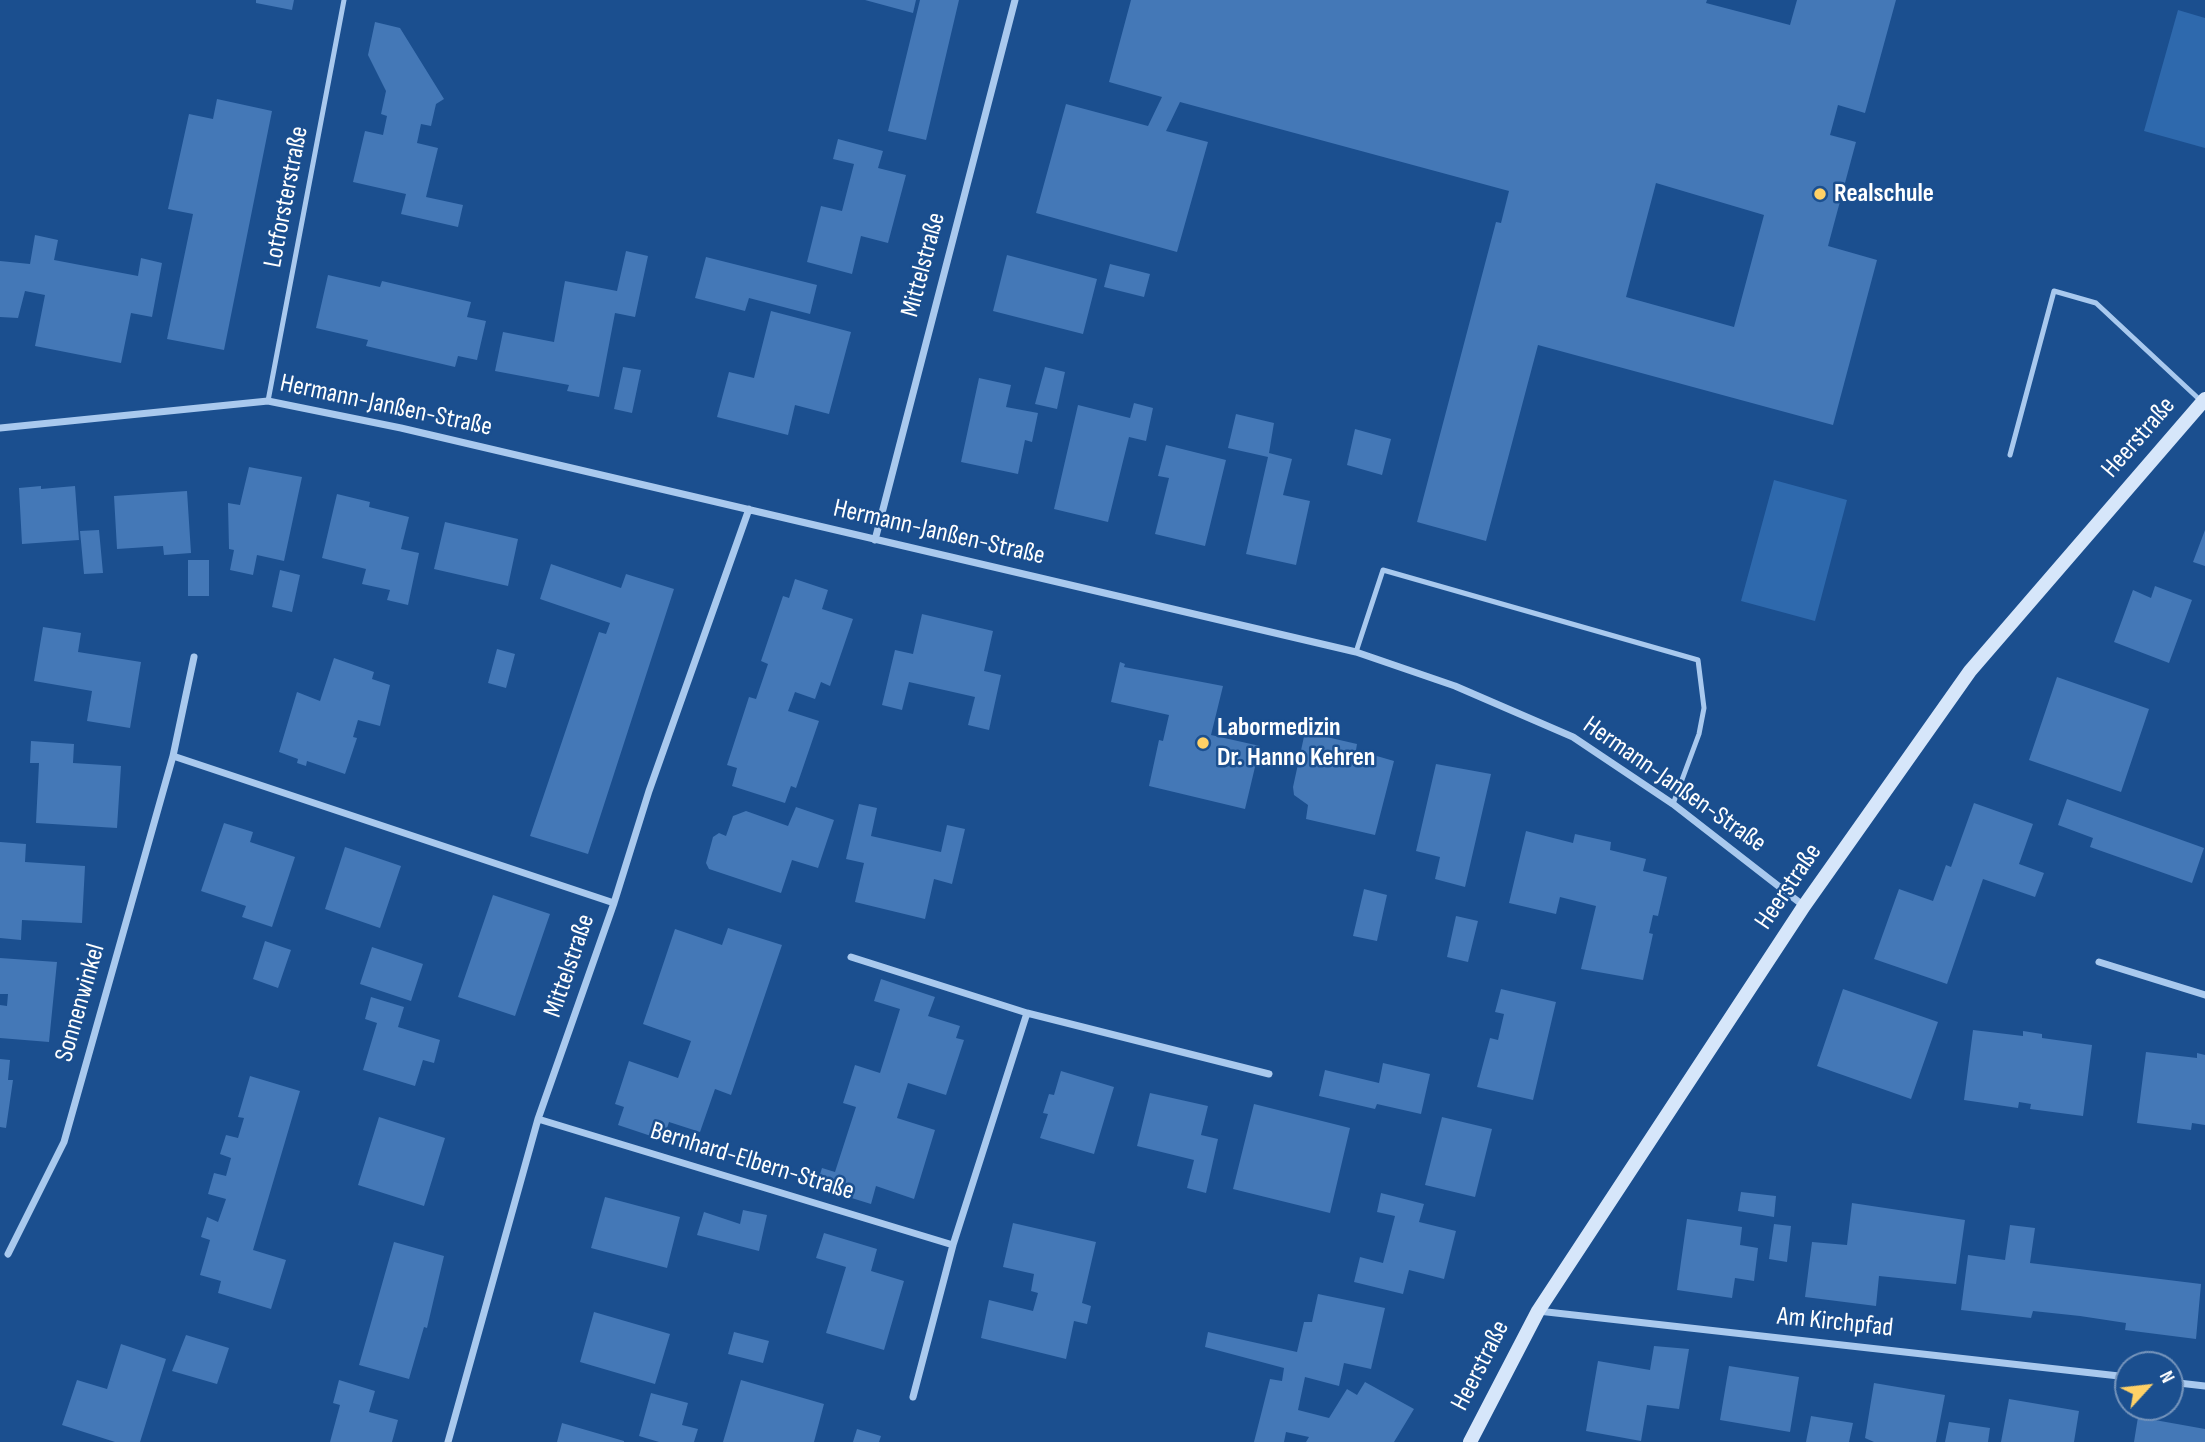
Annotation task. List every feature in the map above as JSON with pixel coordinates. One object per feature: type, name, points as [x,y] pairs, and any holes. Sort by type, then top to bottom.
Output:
[{"type":"main road","name":"Heerstraße","points":[[1470,1442],[1538,1311],[1804,906],[1970,671],[2204,401]]},
{"type":"street","name":"Mittelstraße","points":[[875,540],[1014,0]]},
{"type":"street","name":"Hermann-Janßen-Straße","points":[[0,428],[175,413],[268,401],[401,428],[1356,652],[1455,686],[1573,737],[1673,804],[1804,906]]},
{"type":"street","name":"Mittelstraße","points":[[448,1442],[538,1119],[614,904],[649,791],[749,509]]},
{"type":"street","name":"Sonnenwinkel","points":[[8,1254],[64,1142],[173,756],[194,657]]},
{"type":"street","points":[[173,756],[614,904]]},
{"type":"street","points":[[851,957],[1027,1013],[1269,1073]]},
{"type":"street","points":[[2099,962],[2205,995]]},
{"type":"street","points":[[913,1397],[953,1245],[1027,1013]]},
{"type":"street","name":"Bernhard-Elbern-Straße","points":[[538,1119],[953,1245]]},
{"type":"street","name":"Am Kirchpfad","points":[[1538,1311],[2114,1375]]},
{"type":"street","points":[[2184,1384],[2205,1386]]},
{"type":"lane","name":"Lotforsterstraße","points":[[268,401],[344,0]]},
{"type":"lane","points":[[2010,455],[2054,291],[2096,303],[2204,401]]},
{"type":"lane","points":[[1356,652],[1383,570],[1698,660],[1704,708],[1699,734],[1673,804]]},
{"type":"shaded area","points":[[2178,10],[2205,18],[2205,148],[2144,131]]},
{"type":"shaded area","points":[[1774,480],[1847,500],[1815,621],[1741,601]]},
{"type":"building","points":[[256,0],[294,0],[292,10],[256,3]]},
{"type":"building","points":[[865,0],[916,0],[913,13]]},
{"type":"building","points":[[920,0],[959,0],[926,140],[888,131]]},
{"type":"building","points":[[1131,0],[1707,0],[1706,3],[1790,25],[1797,0],[1896,0],[1865,113],[1838,105],[1830,135],[1856,142],[1828,246],[1877,260],[1833,425],[1538,345],[1486,541],[1417,522],[1496,222],[1501,223],[1509,191],[1180,102],[1166,131],[1208,142],[1177,252],[1036,213],[1066,104],[1148,126],[1162,97],[1109,82]],"holes":[[[1656,183],[1764,215],[1734,327],[1626,297]]]},
{"type":"building","points":[[375,22],[400,28],[444,99],[436,104],[431,126],[421,124],[417,143],[438,148],[426,197],[463,205],[458,227],[401,214],[406,194],[353,182],[365,131],[383,135],[387,116],[381,114],[386,91],[368,55]]},
{"type":"building","points":[[217,99],[272,111],[224,350],[167,339],[193,214],[168,209],[189,114],[213,119]]},
{"type":"building","points":[[838,139],[883,151],[878,168],[906,175],[888,243],[861,236],[852,274],[807,262],[821,206],[842,211],[854,164],[833,159]]},
{"type":"building","points":[[35,235],[58,240],[54,260],[138,276],[141,258],[162,263],[152,317],[131,313],[121,363],[35,346],[45,295],[25,291],[18,318],[0,317],[0,261],[30,264]]},
{"type":"building","points":[[626,251],[648,256],[635,317],[615,313],[599,397],[567,391],[569,385],[495,371],[503,332],[554,342],[565,281],[617,291]]},
{"type":"building","points":[[1007,255],[1097,279],[1083,334],[993,311]]},
{"type":"building","points":[[706,257],[817,285],[810,314],[749,298],[745,311],[695,298]]},
{"type":"building","points":[[1110,264],[1150,274],[1144,297],[1104,287]]},
{"type":"building","points":[[328,275],[380,287],[382,281],[471,302],[467,317],[486,321],[477,360],[458,356],[455,367],[366,346],[368,340],[316,328]]},
{"type":"building","points":[[771,311],[851,332],[829,414],[795,405],[788,435],[717,417],[729,372],[754,378]]},
{"type":"building","points":[[623,367],[641,370],[632,413],[614,409]]},
{"type":"building","points":[[1045,367],[1065,372],[1057,409],[1035,404]]},
{"type":"building","points":[[979,378],[1011,385],[1006,407],[1038,413],[1032,442],[1025,440],[1018,474],[961,462]]},
{"type":"building","points":[[1134,403],[1153,408],[1146,441],[1129,437],[1108,522],[1054,509],[1078,405],[1130,418]]},
{"type":"building","points":[[1236,414],[1274,423],[1269,453],[1292,459],[1283,495],[1310,501],[1296,565],[1246,554],[1268,457],[1228,448]]},
{"type":"building","points":[[1355,429],[1391,439],[1382,475],[1347,465]]},
{"type":"building","points":[[1166,445],[1226,460],[1205,546],[1155,534],[1169,478],[1158,476]]},
{"type":"building","points":[[249,467],[302,477],[284,561],[257,555],[253,575],[230,570],[234,550],[229,549],[228,503],[240,505]]},
{"type":"building","points":[[41,486],[41,489],[75,486],[79,540],[22,544],[19,488]]},
{"type":"building","points":[[187,491],[191,553],[164,555],[163,546],[117,549],[114,496]]},
{"type":"building","points":[[337,494],[370,502],[369,507],[409,517],[401,549],[419,553],[408,605],[387,600],[390,590],[362,584],[366,569],[322,558]]},
{"type":"building","points":[[445,522],[518,539],[508,586],[434,569]]},
{"type":"building","points":[[99,530],[103,573],[84,574],[80,531]]},
{"type":"building","points":[[2205,530],[2205,566],[2193,562]]},
{"type":"building","points":[[188,560],[209,560],[209,596],[188,596]]},
{"type":"building","points":[[551,564],[621,588],[626,574],[674,589],[588,854],[530,836],[599,632],[606,634],[610,623],[540,599]]},
{"type":"building","points":[[280,570],[300,575],[292,612],[272,607]]},
{"type":"building","points":[[795,579],[828,590],[822,609],[853,619],[830,686],[821,682],[815,699],[795,692],[788,711],[819,721],[796,788],[791,786],[785,803],[732,786],[737,768],[727,765],[749,697],[756,699],[768,664],[761,661],[783,596],[789,598]]},
{"type":"building","points":[[2155,586],[2192,600],[2169,663],[2114,642],[2133,590],[2151,598]]},
{"type":"building","points":[[922,614],[993,631],[984,671],[1001,675],[989,730],[968,725],[975,697],[909,682],[902,710],[882,705],[895,650],[913,654]]},
{"type":"building","points":[[43,627],[81,633],[78,652],[141,662],[130,728],[87,721],[92,691],[34,681]]},
{"type":"building","points":[[497,649],[515,654],[506,688],[488,683]]},
{"type":"building","points":[[334,658],[374,672],[372,679],[390,685],[380,726],[358,720],[353,737],[357,738],[345,774],[307,761],[306,766],[297,763],[298,759],[279,752],[297,692],[320,701]]},
{"type":"building","name":"Labormedizin Dr. Hanno Kehren","points":[[1120,662],[1125,664],[1124,667],[1223,686],[1211,735],[1260,746],[1245,809],[1149,786],[1159,740],[1163,741],[1169,715],[1111,702]]},
{"type":"building","points":[[2057,677],[2149,709],[2121,792],[2029,760]]},
{"type":"building","points":[[1305,732],[1357,744],[1356,750],[1394,761],[1375,835],[1306,819],[1308,805],[1294,795],[1293,787]]},
{"type":"building","points":[[31,741],[74,744],[73,763],[121,766],[117,828],[36,823],[39,763],[30,763]]},
{"type":"building","points":[[1436,764],[1491,774],[1465,887],[1435,879],[1440,857],[1416,851]]},
{"type":"building","points":[[2067,799],[2204,848],[2192,883],[2090,847],[2093,838],[2058,825]]},
{"type":"building","points":[[1974,803],[2033,824],[2019,864],[2044,873],[2035,897],[1983,879],[1947,984],[1874,959],[1899,889],[1933,901],[1946,865],[1951,867]]},
{"type":"building","points":[[859,804],[877,808],[871,836],[941,852],[947,825],[965,829],[952,884],[934,879],[925,919],[855,902],[864,863],[846,859]]},
{"type":"building","points":[[796,807],[834,820],[818,868],[792,860],[781,893],[709,869],[706,863],[713,837],[719,833],[726,836],[733,816],[746,811],[788,826]]},
{"type":"building","points":[[224,823],[253,832],[250,842],[295,857],[272,927],[242,917],[246,906],[201,891]]},
{"type":"building","points":[[1526,831],[1573,843],[1575,834],[1611,842],[1610,850],[1646,859],[1643,871],[1667,877],[1658,916],[1653,915],[1649,933],[1653,934],[1643,980],[1581,969],[1596,906],[1560,897],[1556,914],[1509,903]]},
{"type":"building","points":[[0,842],[26,844],[25,862],[85,866],[82,923],[22,920],[21,940],[0,938]]},
{"type":"building","points":[[345,847],[401,866],[380,928],[325,909]]},
{"type":"building","points":[[1364,889],[1387,895],[1377,941],[1353,936]]},
{"type":"building","points":[[493,895],[550,914],[515,1016],[458,997]]},
{"type":"building","points":[[1456,916],[1478,921],[1468,962],[1447,957]]},
{"type":"building","points":[[728,928],[782,945],[731,1095],[715,1089],[700,1132],[669,1122],[663,1140],[618,1125],[624,1107],[615,1104],[629,1061],[678,1078],[691,1041],[643,1024],[675,929],[722,945]]},
{"type":"building","points":[[265,941],[291,950],[278,988],[253,979]]},
{"type":"building","points":[[372,947],[423,964],[411,1001],[360,984]]},
{"type":"building","points":[[0,958],[57,962],[49,1042],[0,1038],[0,1005],[7,1006],[8,994],[0,994]]},
{"type":"building","points":[[881,979],[935,997],[928,1016],[960,1026],[956,1038],[964,1040],[946,1095],[908,1083],[897,1118],[935,1130],[914,1199],[876,1186],[871,1204],[816,1187],[822,1168],[835,1172],[856,1107],[843,1103],[855,1065],[880,1073],[900,1009],[874,1001]]},
{"type":"building","points":[[1501,989],[1556,1002],[1533,1100],[1477,1087],[1490,1038],[1498,1040],[1504,1014],[1495,1012]]},
{"type":"building","points":[[1843,989],[1938,1022],[1911,1099],[1817,1066]]},
{"type":"building","points":[[371,997],[404,1007],[398,1027],[440,1040],[434,1063],[423,1060],[415,1086],[363,1070],[377,1023],[365,1019]]},
{"type":"building","points":[[1973,1030],[2023,1036],[2023,1031],[2042,1034],[2042,1038],[2092,1045],[2083,1116],[2030,1109],[2031,1104],[2019,1102],[2018,1108],[1964,1100]]},
{"type":"building","points":[[2146,1052],[2197,1058],[2197,1053],[2205,1055],[2205,1125],[2192,1123],[2191,1130],[2137,1123]]},
{"type":"building","points":[[0,1059],[10,1060],[8,1080],[13,1080],[6,1128],[0,1127]]},
{"type":"building","points":[[1383,1063],[1430,1074],[1421,1114],[1377,1104],[1375,1109],[1319,1096],[1325,1070],[1379,1083]]},
{"type":"building","points":[[1061,1071],[1114,1087],[1094,1154],[1040,1138],[1048,1114],[1043,1113],[1049,1094],[1054,1095]]},
{"type":"building","points":[[250,1076],[300,1091],[253,1250],[286,1260],[271,1309],[218,1293],[221,1281],[200,1275],[210,1240],[201,1237],[207,1217],[218,1222],[226,1199],[208,1194],[214,1173],[226,1176],[231,1158],[220,1154],[226,1135],[238,1138],[244,1118],[238,1117]]},
{"type":"building","points":[[1150,1093],[1208,1106],[1201,1135],[1218,1139],[1206,1193],[1187,1188],[1194,1160],[1137,1146]]},
{"type":"building","points":[[1254,1104],[1350,1128],[1330,1213],[1233,1189]]},
{"type":"building","points":[[379,1117],[445,1138],[424,1206],[358,1185]]},
{"type":"building","points":[[1442,1117],[1492,1129],[1475,1197],[1425,1185]]},
{"type":"building","points":[[1741,1192],[1776,1196],[1774,1217],[1738,1211]]},
{"type":"building","points":[[1381,1193],[1424,1204],[1419,1222],[1456,1231],[1444,1279],[1409,1270],[1403,1294],[1354,1282],[1360,1257],[1383,1263],[1395,1216],[1377,1212]]},
{"type":"building","points":[[605,1197],[680,1217],[667,1268],[591,1248]]},
{"type":"building","points":[[1852,1203],[1965,1220],[1956,1284],[1879,1276],[1876,1306],[1805,1297],[1812,1242],[1847,1245]]},
{"type":"building","points":[[743,1210],[767,1215],[759,1251],[697,1235],[704,1212],[740,1224]]},
{"type":"building","points":[[1687,1219],[1742,1227],[1740,1245],[1758,1248],[1754,1281],[1735,1278],[1732,1298],[1677,1290]]},
{"type":"building","points":[[1013,1223],[1096,1242],[1082,1303],[1091,1306],[1087,1324],[1074,1321],[1066,1359],[981,1338],[989,1300],[1033,1311],[1038,1293],[1031,1291],[1034,1274],[1003,1267]]},
{"type":"building","points":[[1774,1224],[1791,1226],[1787,1262],[1769,1259]]},
{"type":"building","points":[[2010,1225],[2035,1228],[2030,1263],[2201,1284],[2196,1339],[2125,1330],[2126,1323],[2080,1316],[2033,1311],[2031,1318],[1961,1310],[1968,1255],[2005,1260]]},
{"type":"building","points":[[824,1233],[877,1249],[871,1271],[904,1281],[884,1350],[826,1333],[846,1267],[816,1258]]},
{"type":"building","points":[[394,1242],[444,1256],[427,1328],[424,1327],[409,1379],[359,1365]]},
{"type":"building","points":[[1318,1294],[1385,1308],[1371,1369],[1344,1363],[1339,1386],[1305,1377],[1298,1410],[1329,1418],[1347,1389],[1357,1395],[1365,1382],[1414,1409],[1394,1442],[1306,1442],[1309,1437],[1286,1432],[1284,1442],[1254,1442],[1270,1379],[1282,1381],[1284,1368],[1205,1347],[1208,1332],[1297,1352],[1304,1322],[1312,1322]]},
{"type":"building","points":[[594,1312],[670,1334],[655,1384],[580,1362]]},
{"type":"building","points":[[734,1332],[769,1341],[763,1363],[728,1354]]},
{"type":"building","points":[[186,1335],[229,1348],[217,1384],[172,1371]]},
{"type":"building","points":[[121,1344],[166,1359],[140,1442],[115,1442],[62,1425],[77,1380],[107,1389]]},
{"type":"building","points":[[1654,1346],[1689,1349],[1679,1409],[1647,1405],[1641,1441],[1586,1431],[1598,1361],[1650,1370]]},
{"type":"building","points":[[1729,1366],[1799,1377],[1790,1432],[1720,1420]]},
{"type":"building","points":[[339,1380],[375,1391],[369,1412],[398,1420],[392,1442],[330,1442],[340,1405],[333,1403]]},
{"type":"building","points":[[741,1380],[824,1404],[814,1442],[723,1442]]},
{"type":"building","points":[[1874,1383],[1945,1395],[1936,1442],[1874,1442],[1865,1438]]},
{"type":"building","points":[[651,1393],[688,1403],[682,1425],[698,1429],[694,1442],[659,1442],[639,1436]]},
{"type":"building","points":[[2009,1399],[2079,1411],[2074,1442],[2001,1442]]},
{"type":"building","points":[[1811,1416],[1853,1423],[1849,1442],[1806,1442]]},
{"type":"building","points":[[2137,1421],[2160,1421],[2205,1429],[2205,1442],[2134,1442]]},
{"type":"building","points":[[1949,1422],[1990,1428],[1988,1442],[1945,1442]]},
{"type":"building","points":[[562,1423],[624,1441],[624,1442],[557,1442]]},
{"type":"building","points":[[857,1429],[881,1436],[879,1442],[853,1442]]},
{"type":"place","name":"Realschule","points":[[1820,194]]},
{"type":"place","name":"Labormedizin Dr. Hanno Kehren","points":[[1203,743]]}]
